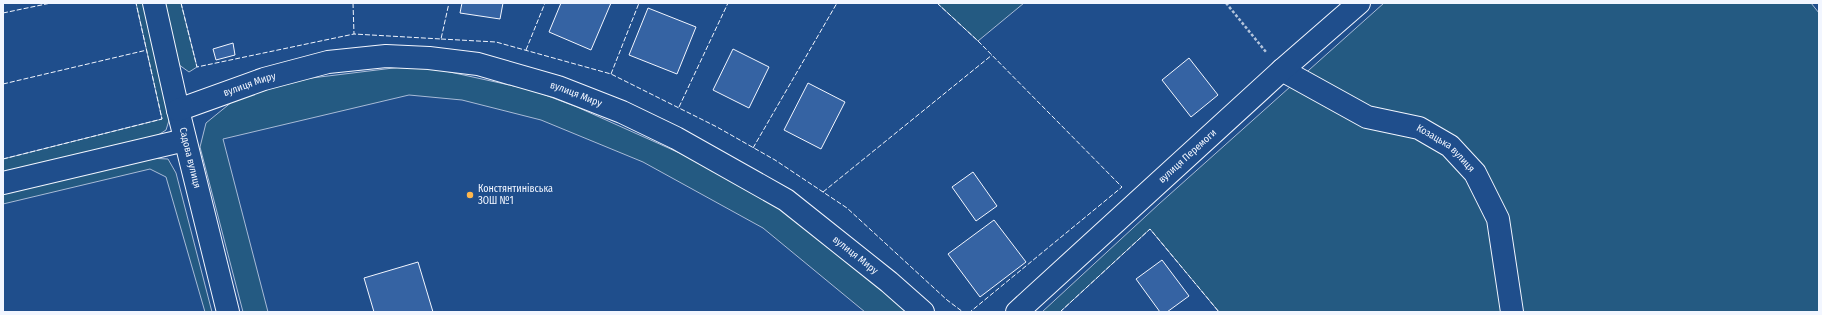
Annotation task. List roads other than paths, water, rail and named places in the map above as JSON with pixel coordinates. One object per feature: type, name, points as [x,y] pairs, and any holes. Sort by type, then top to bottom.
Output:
[{"type":"street","name":"Садова вулиця","points":[[154,3],[185,140],[228,312]]},
{"type":"street","name":"вулиця Перемоги","points":[[1017,312],[1282,70],[1359,3]]},
{"type":"street","name":"вулиця Миру","points":[[178,110],[264,79],[328,62],[386,56],[429,58],[478,64],[558,87],[622,112],[683,142],[786,200],[889,282],[922,312]]},
{"type":"street","name":"Козацька вулиця","points":[[1282,70],[1367,118],[1419,128],[1450,146],[1475,173],[1498,219],[1512,312]]},
{"type":"street","points":[[3,183],[185,140]]},
{"type":"place","name":"Констянтинівська ЗОШ №1","points":[[470,195]]}]
